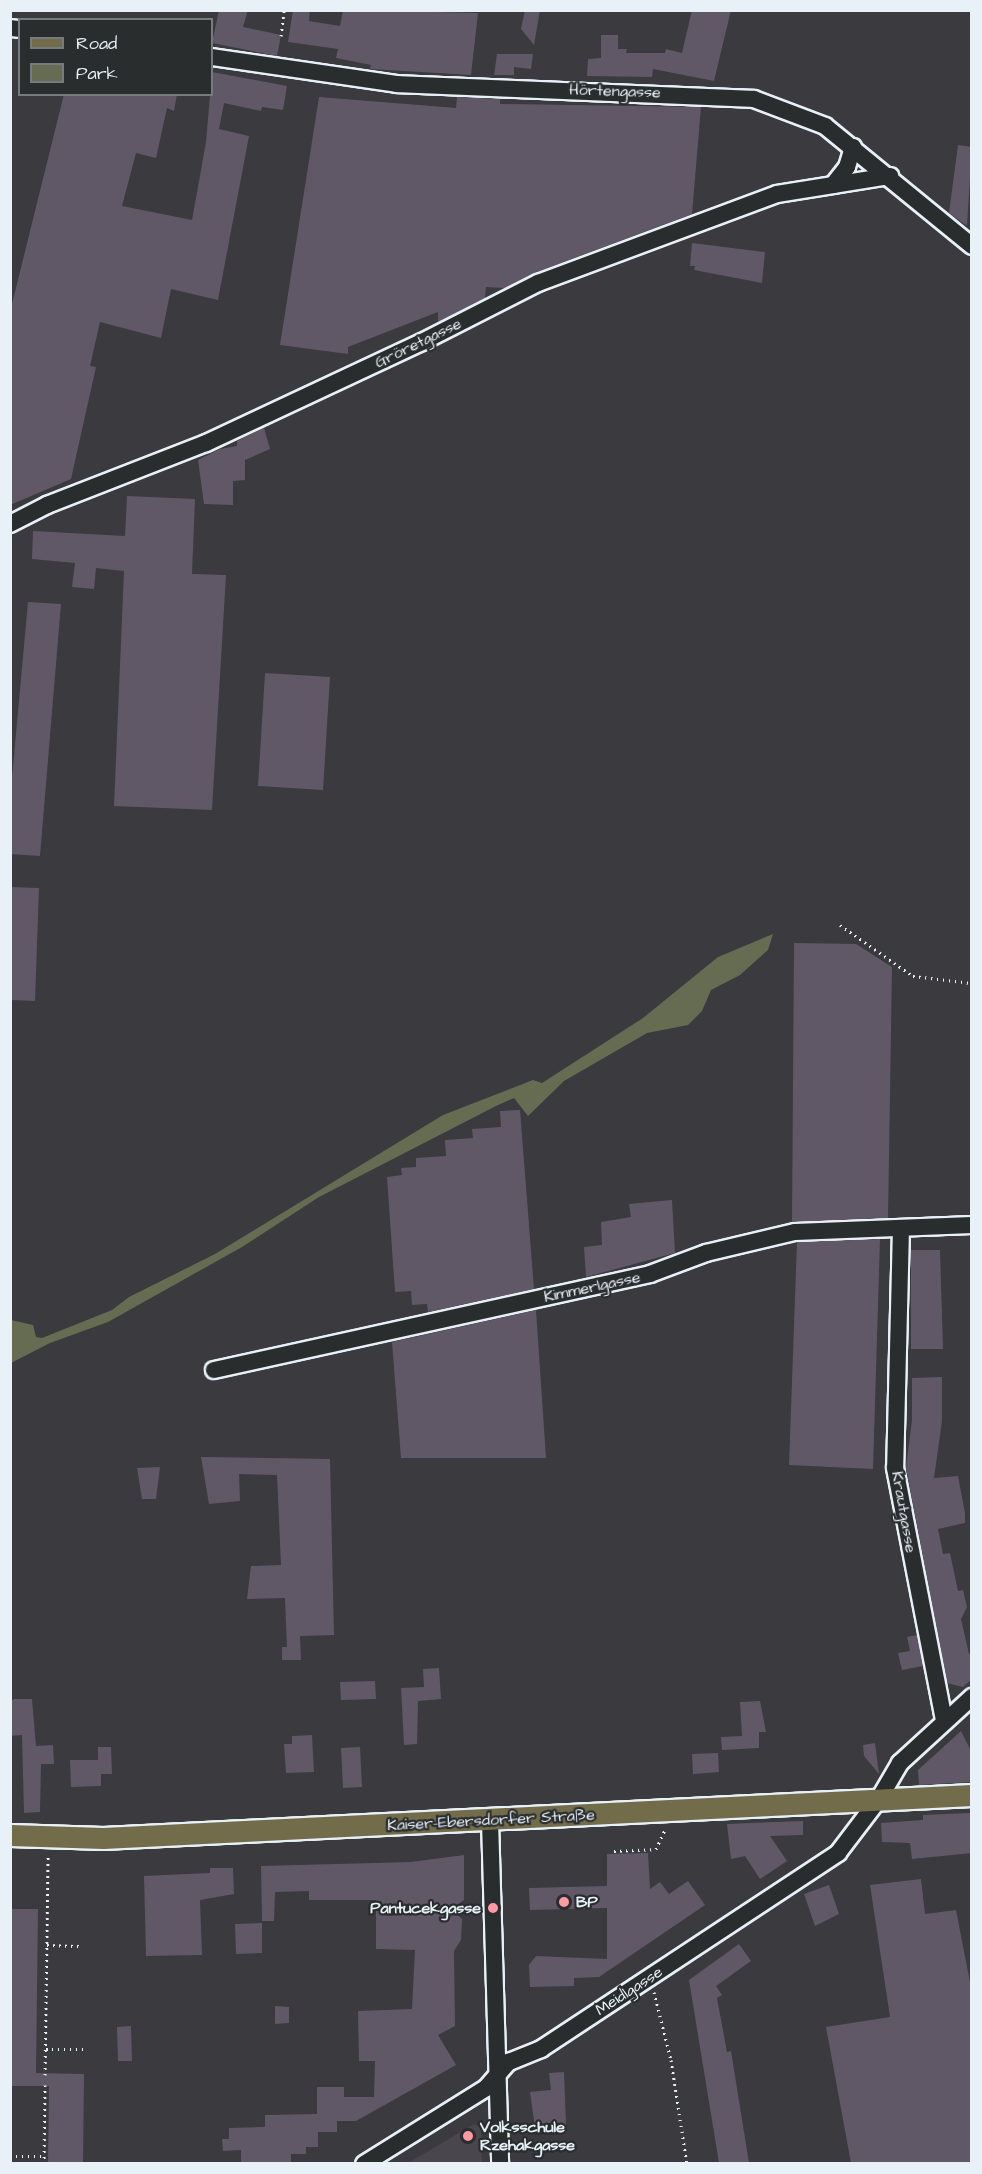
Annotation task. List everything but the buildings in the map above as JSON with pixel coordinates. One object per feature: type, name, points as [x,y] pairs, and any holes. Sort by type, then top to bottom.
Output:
[{"type":"main road","name":"Kaiser-Ebersdorfer Straße","points":[[14,1836],[103,1838],[490,1821],[972,1795]]},
{"type":"street","name":"Hörtengasse","points":[[213,57],[397,84],[754,99],[825,126],[972,246]]},
{"type":"street","points":[[833,186],[847,167],[853,147]]},
{"type":"street","name":"Gröretgasse","points":[[10,524],[47,505],[217,438],[422,342],[538,283],[777,194],[890,177]]},
{"type":"street","name":"Kimmerlgasse","points":[[214,1370],[651,1274],[706,1253],[795,1232],[972,1225]]},
{"type":"street","name":"Krautgasse","points":[[901,1228],[895,1468],[944,1721]]},
{"type":"street","name":"Meidlgasse","points":[[364,2163],[486,2088],[494,2075],[523,2056],[541,2049],[838,1853],[879,1799],[900,1764],[972,1697]]},
{"type":"street","points":[[490,1821],[494,2075],[500,2163]]},
{"type":"path","points":[[281,36],[284,10]]},
{"type":"path","points":[[840,925],[913,976],[972,983]]},
{"type":"path","points":[[614,1851],[656,1848],[668,1824]]},
{"type":"path","points":[[45,2075],[48,1836]]},
{"type":"path","points":[[47,1945],[83,1946]]},
{"type":"path","points":[[649,1979],[671,2060],[687,2163]]},
{"type":"path","points":[[46,2049],[87,2049]]},
{"type":"path","points":[[44,2163],[45,2085]]},
{"type":"path","points":[[10,2156],[44,2156]]},
{"type":"shaded area","name":"Volksschule Rzehakgasse","points":[[474,2124],[481,2128],[482,2163],[408,2163]]},
{"type":"green space","points":[[773,934],[768,950],[740,975],[711,990],[702,1011],[688,1025],[647,1033],[564,1081],[528,1116],[514,1098],[496,1106],[319,1197],[242,1247],[108,1322],[50,1343],[11,1363],[11,1320],[33,1325],[36,1337],[42,1338],[112,1310],[129,1297],[215,1254],[443,1115],[533,1080],[542,1083],[643,1018],[718,957]]},
{"type":"place","name":"BP","points":[[564,1902]]},
{"type":"place","name":"Pantucekgasse","points":[[493,1908]]},
{"type":"place","name":"Volksschule Rzehakgasse","points":[[468,2136]]}]
